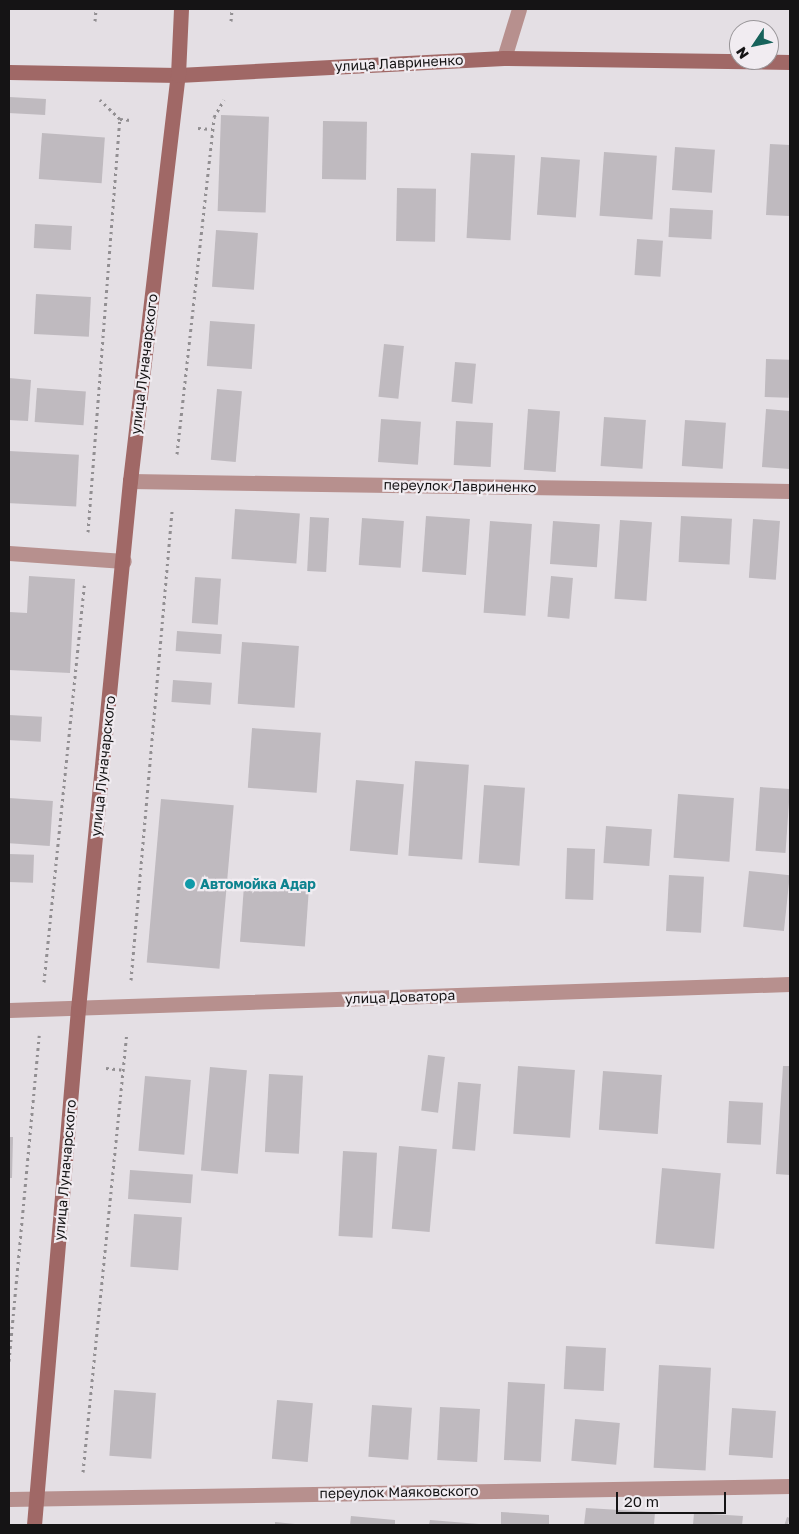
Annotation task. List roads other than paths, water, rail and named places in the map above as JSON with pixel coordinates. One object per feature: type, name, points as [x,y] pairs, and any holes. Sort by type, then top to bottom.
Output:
[{"type":"main road","name":"улица Луначарского","points":[[34,1525],[78,1008],[124,561],[130,481],[178,75],[181,9]]},
{"type":"main road","name":"улица Лавриненко","points":[[9,72],[178,75],[504,58],[790,62]]},
{"type":"street","points":[[504,58],[519,9]]},
{"type":"street","name":"переулок Лавриненко","points":[[130,481],[790,491]]},
{"type":"street","points":[[9,553],[124,561]]},
{"type":"street","name":"улица Доватора","points":[[9,1010],[790,984]]},
{"type":"street","name":"переулок Маяковского","points":[[9,1499],[790,1486]]},
{"type":"place","name":"Автомойка Адар","points":[[190,884]]}]
